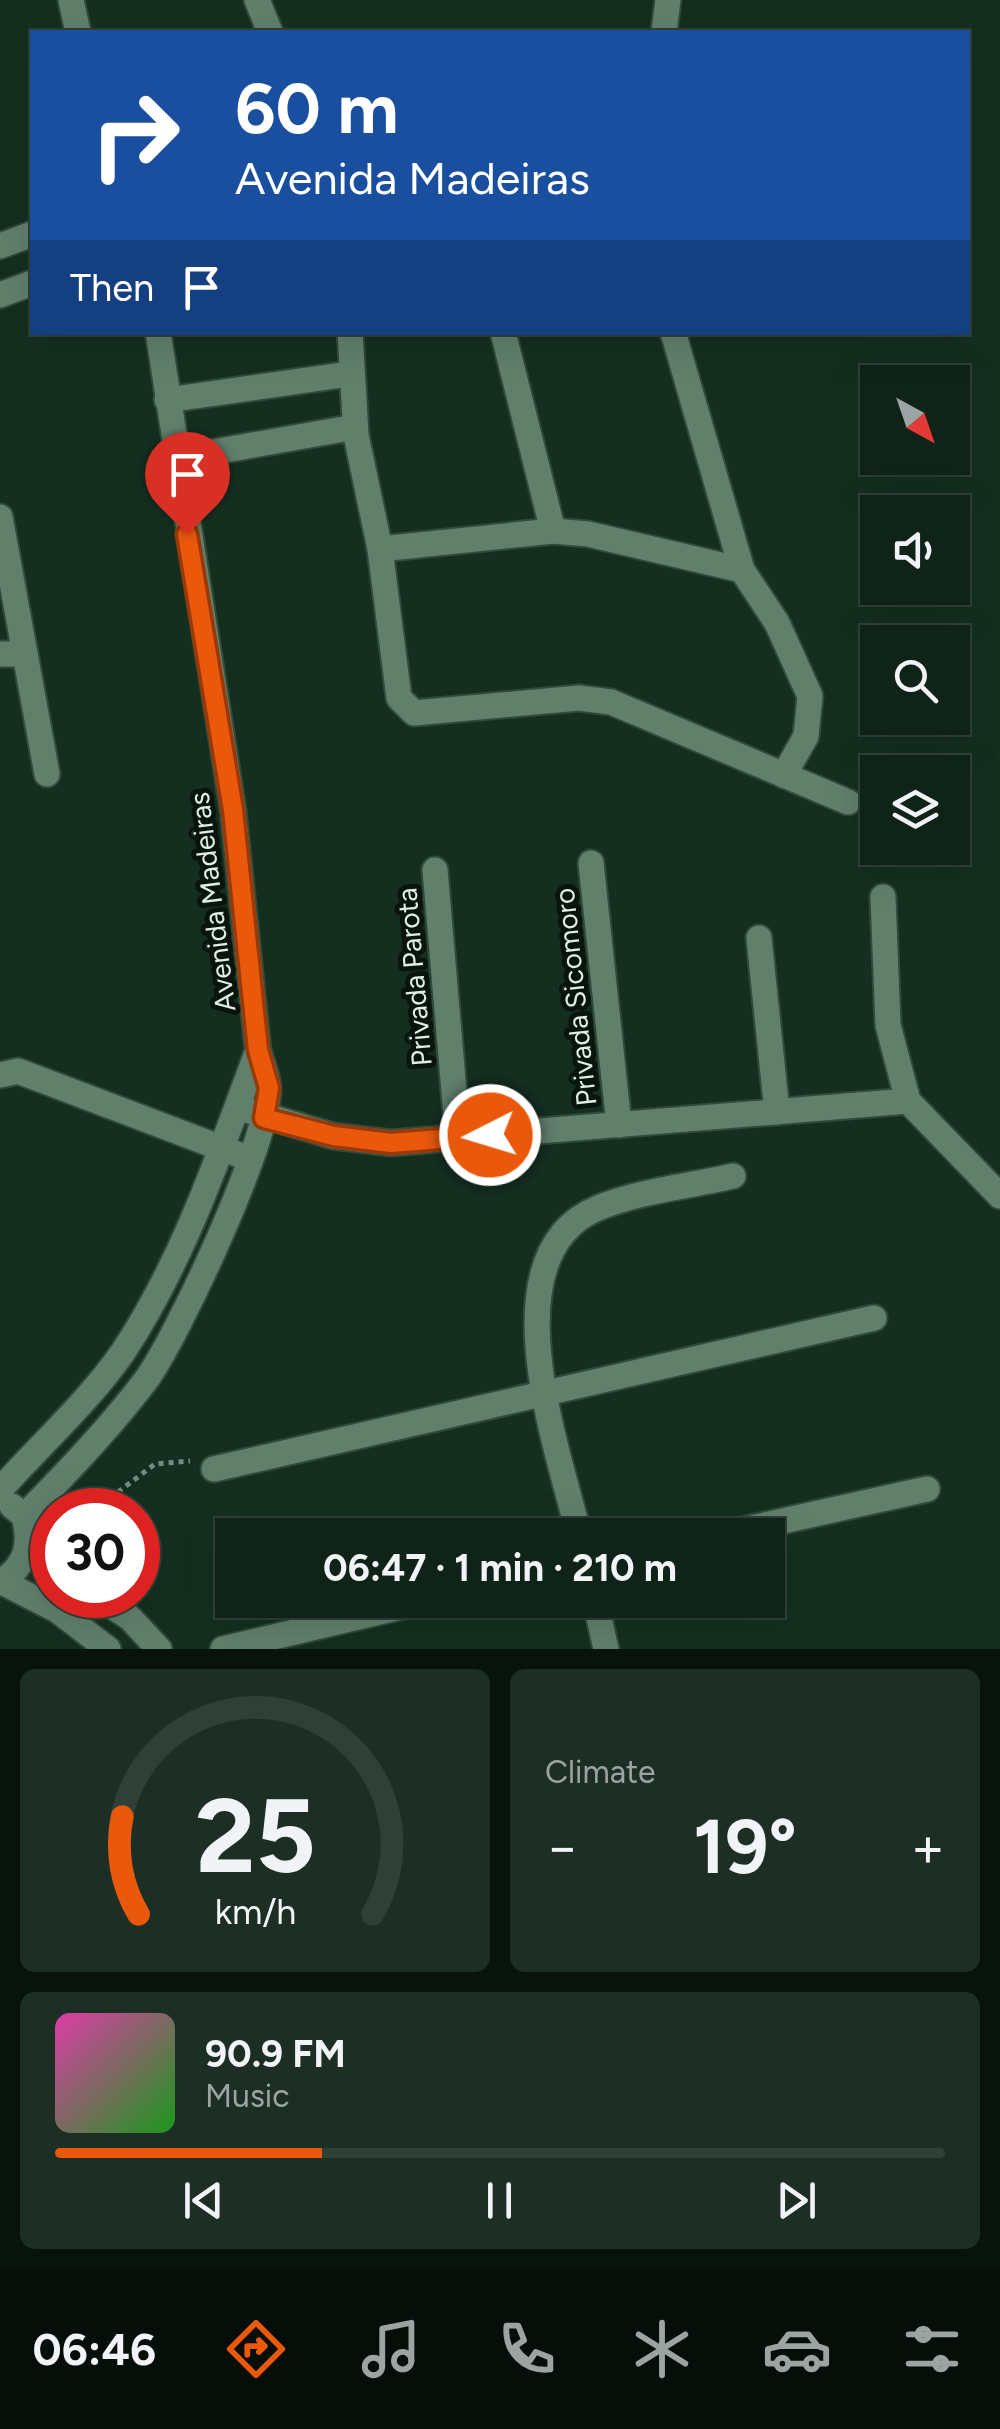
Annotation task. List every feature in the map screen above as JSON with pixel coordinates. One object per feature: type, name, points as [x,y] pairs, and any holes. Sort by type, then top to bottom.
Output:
[{"type":"street","points":[[70,0],[78,30]]},
{"type":"street","points":[[257,0],[269,30]]},
{"type":"street","points":[[664,30],[668,0]]},
{"type":"street","points":[[0,246],[30,235]]},
{"type":"street","points":[[0,294],[30,285]]},
{"type":"street","name":"Avenida Madeiras","points":[[24,1516],[80,1459],[148,1378],[186,1311],[250,1161],[258,1050],[233,810],[174,459],[158,335]]},
{"type":"street","points":[[350,335],[355,426],[380,549],[399,698],[414,712],[552,699],[611,702],[848,802]]},
{"type":"street","points":[[504,335],[553,530]]},
{"type":"street","points":[[674,335],[742,570],[776,623],[810,696],[806,736],[784,775]]},
{"type":"street","points":[[167,400],[350,374]]},
{"type":"street","points":[[174,459],[355,426]]},
{"type":"street","points":[[0,517],[13,654],[47,774]]},
{"type":"street","points":[[380,549],[553,530],[588,534],[742,570]]},
{"type":"street","name":"Privada Sicomoro","points":[[591,864],[619,1125]]},
{"type":"street","name":"Privada Parota","points":[[435,870],[458,1138]]},
{"type":"street","points":[[883,896],[888,1025],[908,1101],[1000,1196]]},
{"type":"street","points":[[759,938],[777,1112]]},
{"type":"street","points":[[0,1075],[18,1071],[250,1161]]},
{"type":"street","points":[[252,1113],[334,1136],[391,1143],[908,1101]]},
{"type":"street","name":"Avenida Madeiras","points":[[0,1493],[121,1354],[158,1294],[224,1148],[252,1113]]},
{"type":"street","points":[[575,1518],[544,1393],[536,1339],[538,1297],[551,1249],[570,1227],[597,1208],[733,1176]]},
{"type":"street","points":[[214,1468],[874,1318]]},
{"type":"street","points":[[121,1354],[148,1378]]},
{"type":"street","points":[[785,1520],[927,1488]]},
{"type":"street","points":[[0,1493],[24,1516],[28,1550],[18,1568],[1,1582],[57,1610],[108,1649]]},
{"type":"street","points":[[130,1618],[159,1649]]},
{"type":"street","points":[[223,1649],[354,1618]]},
{"type":"street","points":[[599,1618],[606,1649]]},
{"type":"path","points":[[123,1488],[155,1464],[186,1460],[214,1468]]},
{"type":"route","points":[[187,534],[233,810],[258,1050],[269,1088],[264,1118],[334,1136],[391,1143],[490,1135]]}]
